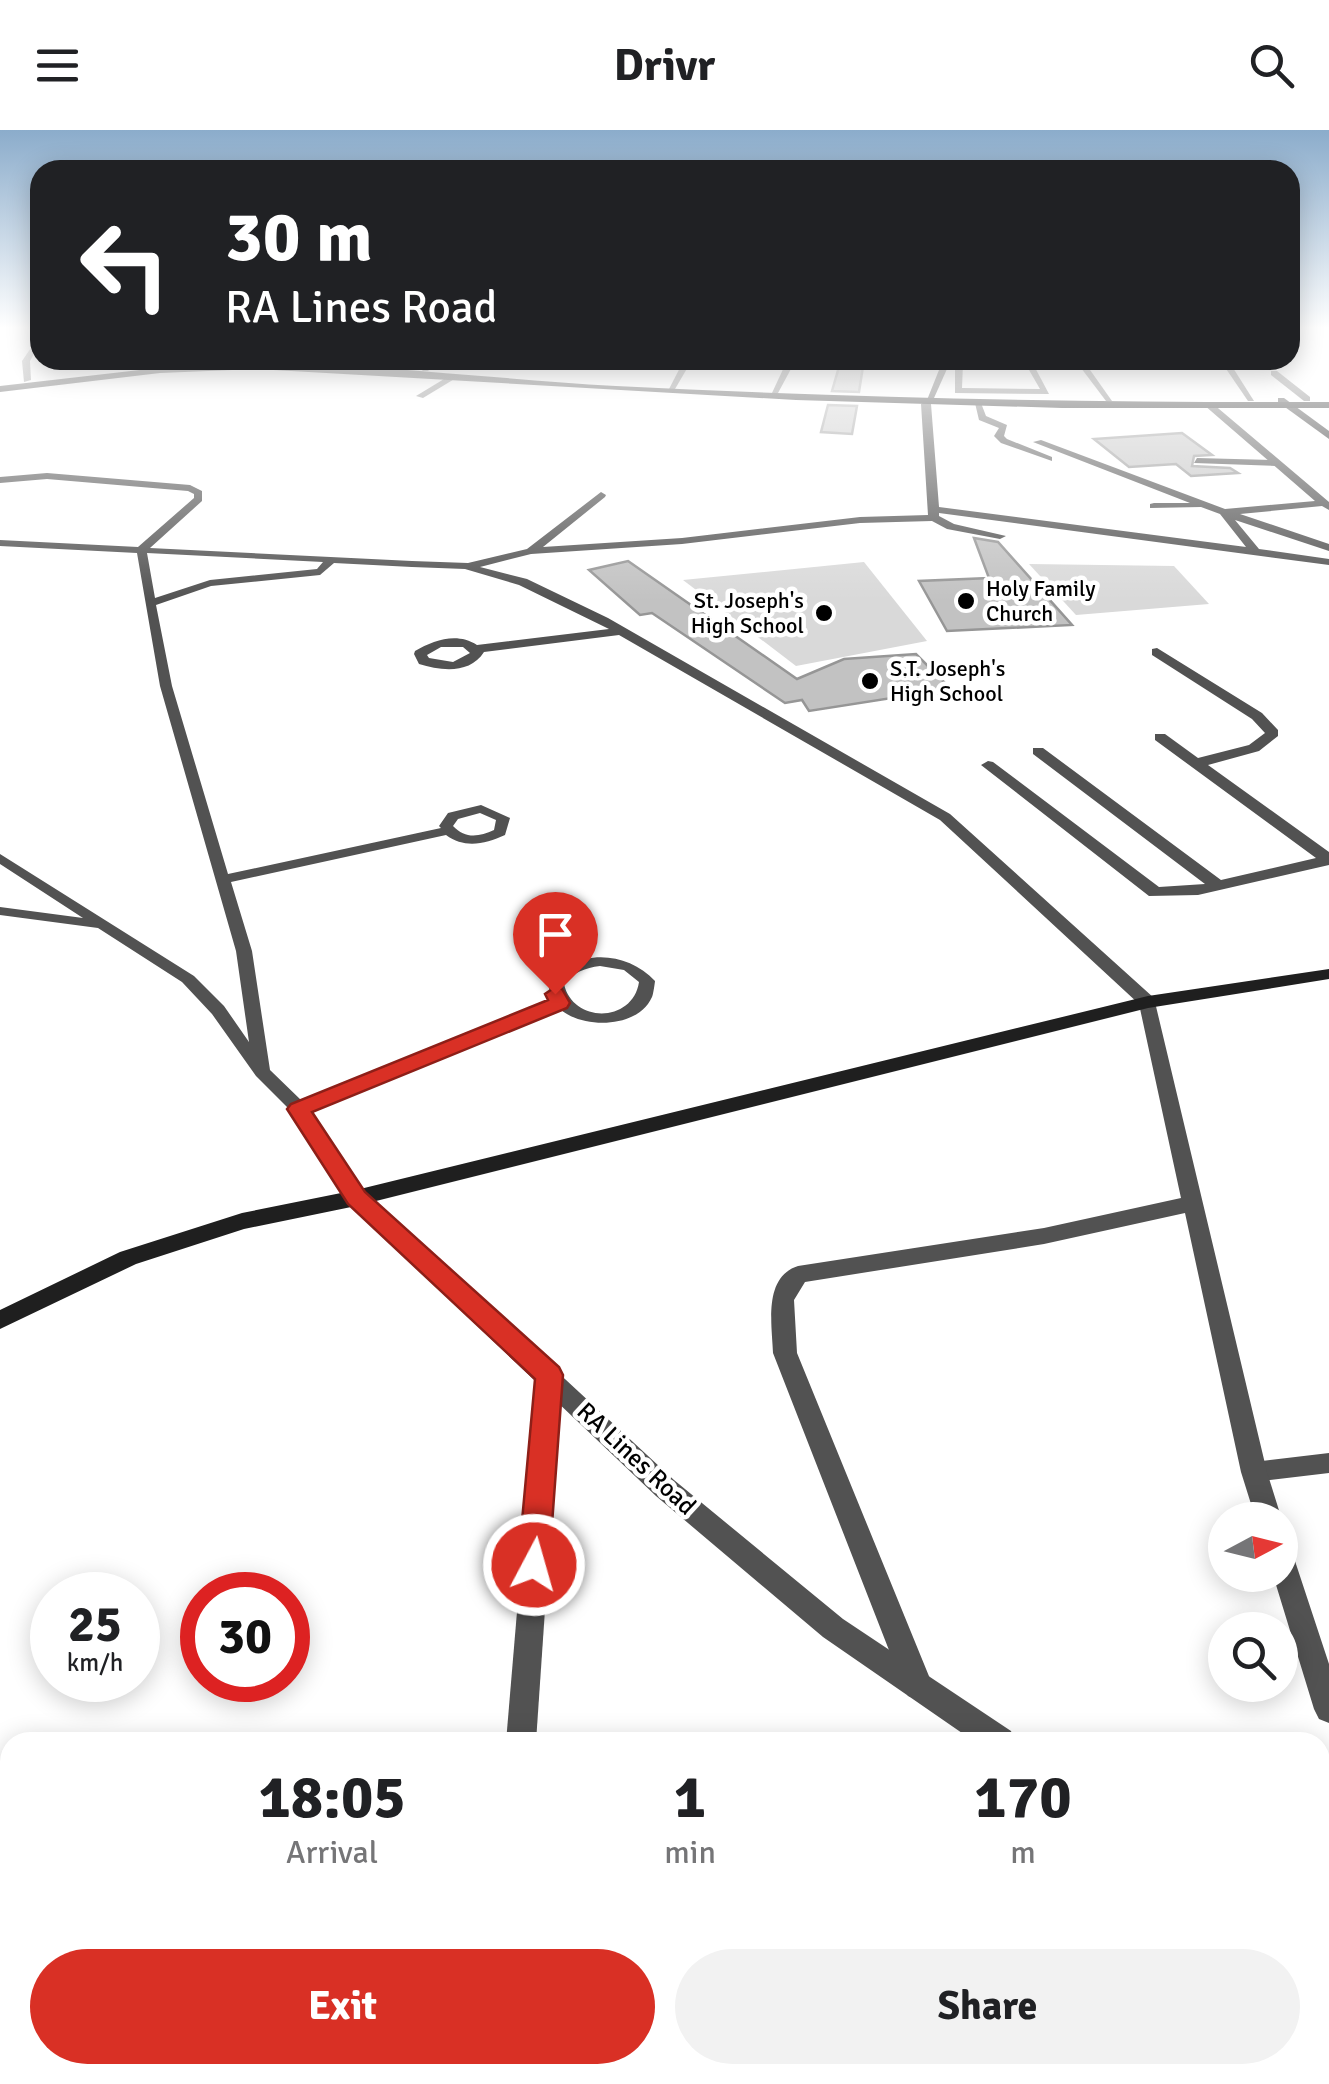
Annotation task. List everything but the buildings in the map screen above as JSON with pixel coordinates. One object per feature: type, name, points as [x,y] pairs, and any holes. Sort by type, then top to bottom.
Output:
[{"type":"main road","points":[[1311,418],[1329,436]]},
{"type":"main road","points":[[0,1320],[128,1258],[242,1222],[356,1198],[1148,1002],[1329,974]]},
{"type":"street","points":[[929,418],[933,514]]},
{"type":"street","points":[[982,418],[1004,428],[999,436],[1004,441],[1076,470]]},
{"type":"street","points":[[1224,418],[1326,505]]},
{"type":"street","points":[[1038,442],[1329,548]]},
{"type":"street","points":[[531,551],[601,495]]},
{"type":"street","points":[[1224,512],[1326,505]]},
{"type":"street","points":[[1154,506],[1208,506]]},
{"type":"street","points":[[1224,512],[1254,552]]},
{"type":"street","points":[[933,514],[952,528],[1000,536]]},
{"type":"street","points":[[465,566],[531,551],[697,539],[933,514],[1329,562]]},
{"type":"street","points":[[412,564],[465,566],[522,582],[622,631],[945,817],[1148,1002],[1263,1502]]},
{"type":"street","points":[[477,649],[622,631]]},
{"type":"street","points":[[1157,652],[1257,716],[1274,734],[1254,748],[1196,763]]},
{"type":"street","points":[[1160,737],[1329,860]]},
{"type":"street","points":[[1038,751],[1217,885]]},
{"type":"street","points":[[988,765],[1155,892],[1171,894],[1329,860]]},
{"type":"street","name":"RA Lines Road","points":[[356,1198],[549,1375],[665,1488],[833,1628],[985,1732]]},
{"type":"street","points":[[918,1686],[785,1353],[782,1299],[798,1275],[1044,1236],[1192,1203]]},
{"type":"street","points":[[522,1732],[549,1375]]},
{"type":"street","points":[[1292,1592],[1329,1709]]},
{"type":"lane","points":[[1197,462],[1276,463]]},
{"type":"lane","points":[[0,480],[47,476],[190,488],[199,492],[199,498],[142,550]]},
{"type":"lane","points":[[0,543],[412,564]]},
{"type":"lane","points":[[142,550],[166,686],[244,951],[262,1072]]},
{"type":"lane","points":[[151,602],[210,583],[320,572],[330,560]]},
{"type":"lane","points":[[224,879],[447,831]]},
{"type":"lane","name":"RA Lines Road","points":[[0,858],[188,979],[218,1010],[262,1072],[299,1109],[356,1198]]},
{"type":"lane","points":[[0,912],[100,925]]},
{"type":"lane","points":[[585,962],[630,966],[647,981],[645,999],[637,1007],[611,1017],[582,1015],[560,1003],[556,984],[562,975],[585,962]]},
{"type":"lane","points":[[299,1109],[560,1003]]},
{"type":"lane","points":[[1254,1472],[1329,1463]]},
{"type":"shaded area","points":[[864,562],[927,641],[796,666],[683,580]]},
{"type":"shaded area","points":[[1029,564],[1174,566],[1209,604],[1076,615]]},
{"type":"place","name":"Holy Family Church","points":[[966,601]]},
{"type":"place","name":"St. Joseph's High School","points":[[824,613]]},
{"type":"place","name":"S.T. Joseph's High School","points":[[870,681]]},
{"type":"route","points":[[534,1565],[549,1375],[356,1198],[299,1109],[560,1003],[555,994]]}]
